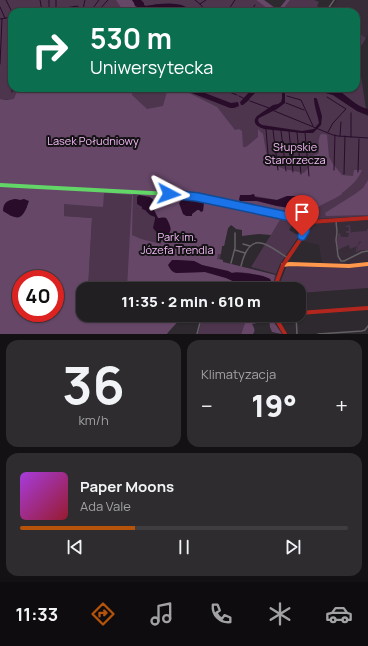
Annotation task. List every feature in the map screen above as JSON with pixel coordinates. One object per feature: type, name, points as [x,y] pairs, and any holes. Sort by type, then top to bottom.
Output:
[{"type":"street","points":[[0,185],[186,195],[307,221],[368,218]]},
{"type":"street","points":[[336,220],[336,240],[338,256],[341,261],[368,251]]},
{"type":"street","points":[[276,282],[283,265],[305,231],[307,221]]},
{"type":"street","points":[[231,263],[234,250],[235,233]]},
{"type":"street","points":[[241,266],[245,253],[250,246],[258,242],[265,244],[288,258],[289,262],[293,264]]},
{"type":"street","points":[[243,244],[250,246]]},
{"type":"street","points":[[234,250],[245,253]]},
{"type":"street","points":[[283,265],[351,266],[368,264]]},
{"type":"street","points":[[306,312],[368,308]]},
{"type":"street","points":[[197,334],[200,322]]},
{"type":"street","points":[[278,322],[285,334]]},
{"type":"street","points":[[296,322],[297,334]]},
{"type":"street","points":[[318,334],[362,331],[368,326]]},
{"type":"shaded area","points":[[132,0],[141,0],[146,6],[155,4],[177,4],[187,8],[139,8],[135,6]]},
{"type":"shaded area","points":[[337,0],[368,0],[368,35],[366,38],[360,34],[360,8],[332,8]]},
{"type":"shaded area","points":[[189,92],[202,92],[231,103],[238,102],[239,106],[230,108]]},
{"type":"shaded area","points":[[249,92],[256,92],[243,105],[241,105],[240,102]]},
{"type":"shaded area","points":[[282,92],[285,92],[285,103],[259,118],[259,123],[262,125],[302,131],[314,129],[319,123],[314,101],[314,98],[316,98],[322,116],[321,125],[313,133],[302,133],[264,129],[255,123],[255,118],[257,116],[273,105],[281,102]]},
{"type":"shaded area","points":[[322,92],[340,92],[359,106],[368,109],[368,115],[357,111],[333,95]]},
{"type":"shaded area","points":[[254,194],[255,197],[277,200],[287,196],[307,197],[305,205],[310,205],[296,209],[257,201],[239,200],[240,195]]},
{"type":"shaded area","points":[[139,195],[150,197],[155,201],[157,207],[154,210],[158,218],[166,218],[170,226],[170,230],[166,237],[159,235],[153,228],[155,217],[150,215],[137,204],[137,197]]},
{"type":"shaded area","points":[[15,199],[24,199],[29,201],[23,215],[17,217],[3,211],[6,202]]},
{"type":"shaded area","points":[[186,199],[204,203],[203,211],[201,212],[197,210],[192,214],[192,216],[186,216],[183,214],[179,203]]},
{"type":"shaded area","points":[[368,220],[368,261],[360,264],[322,264],[319,245],[302,241],[314,224]]},
{"type":"shaded area","points":[[172,260],[194,261],[202,265],[232,273],[244,273],[261,276],[270,279],[272,282],[235,282],[205,272],[176,273],[171,270],[168,265]]},
{"type":"green space","name":"Słupskie Starorzecza","points":[[0,0],[125,0],[139,8],[8,8],[8,92],[322,92],[333,95],[357,111],[368,116],[368,216],[315,219],[303,218],[234,203],[10,100],[0,99]]},
{"type":"green space","points":[[116,0],[132,0],[147,8],[128,8],[121,8]]},
{"type":"green space","points":[[141,0],[256,0],[267,8],[186,8],[159,4],[144,5]]},
{"type":"green space","points":[[256,0],[264,0],[275,8],[267,8]]},
{"type":"green space","points":[[286,0],[290,0],[284,8],[280,8]]},
{"type":"green space","points":[[290,0],[314,0],[319,2],[317,6],[320,8],[299,8],[284,8]]},
{"type":"green space","points":[[360,34],[366,38],[360,48]]},
{"type":"green space","points":[[360,69],[366,109],[340,92],[360,92]]},
{"type":"green space","name":"Lasek Południowy","points":[[17,92],[132,92],[132,95],[147,109],[163,106],[167,92],[187,92],[217,107],[235,130],[239,129],[242,131],[243,147],[246,147],[258,137],[258,129],[263,134],[268,163],[284,169],[304,173],[309,167],[313,156],[319,153],[319,139],[321,134],[324,134],[327,135],[329,157],[342,175],[353,176],[354,170],[362,170],[356,180],[342,194],[315,209],[311,208],[304,213],[302,218],[303,230],[293,223],[280,220],[271,235],[259,234],[242,236],[242,230],[236,229],[231,225],[228,228],[224,246],[222,246],[221,254],[218,254],[217,259],[223,260],[223,262],[275,275],[274,282],[264,282],[264,276],[243,272],[232,273],[202,265],[194,261],[177,260],[176,273],[205,272],[235,282],[127,282],[132,195],[104,193],[103,207],[64,204],[64,216],[92,218],[88,282],[76,282],[76,322],[177,322],[167,334],[0,334],[0,99],[14,99]],"holes":[[[133,194],[139,195],[154,210],[158,218],[163,218],[169,222],[171,229],[166,237],[161,236],[161,244],[132,235]],[[240,195],[250,195],[277,200],[287,196],[307,197],[305,205],[307,204],[309,207],[296,209],[257,201],[240,201]],[[15,199],[20,200],[27,207],[23,213],[20,217],[9,215]],[[181,201],[196,201],[199,210],[188,216]]]},
{"type":"green space","points":[[368,180],[368,215],[326,216],[325,213],[363,188]]},
{"type":"green space","name":"Park im. Józefa Trendla","points":[[104,193],[137,194],[231,225],[228,228],[224,246],[222,246],[220,259],[223,260],[223,262],[276,275],[274,282],[88,282],[92,218],[64,216],[64,204]]},
{"type":"green space","points":[[280,220],[293,223],[289,230],[299,236],[280,264],[276,274],[251,267]]},
{"type":"green space","points":[[350,225],[351,233],[367,231],[368,229],[368,250],[361,250],[345,257],[356,252],[356,247],[358,250],[357,246],[350,249],[349,245],[338,250],[337,241],[338,234],[340,233],[341,237],[348,237],[349,233],[346,233],[346,231],[349,231],[349,227],[346,226]]},
{"type":"green space","points":[[287,265],[350,268],[368,266],[368,288],[306,292],[306,282],[280,282]]},
{"type":"green space","points":[[201,322],[246,322],[241,334],[198,334]]},
{"type":"green space","points":[[245,322],[257,322],[252,324],[255,330],[253,334],[241,334]]},
{"type":"green space","points":[[269,322],[274,322],[282,334],[272,332]]},
{"type":"waterway","points":[[6,0],[10,8]]},
{"type":"waterway","points":[[40,0],[41,8]]},
{"type":"waterway","points":[[49,0],[49,8]]},
{"type":"waterway","points":[[56,0],[56,8]]},
{"type":"waterway","points":[[83,8],[85,0]]},
{"type":"waterway","points":[[93,8],[99,0]]},
{"type":"waterway","points":[[101,8],[108,0]]},
{"type":"waterway","points":[[195,0],[204,8]]},
{"type":"waterway","points":[[200,4],[206,0]]},
{"type":"waterway","points":[[230,8],[235,0]]},
{"type":"waterway","points":[[66,8],[77,6],[80,8]]},
{"type":"waterway","points":[[0,7],[5,18]]},
{"type":"waterway","points":[[0,19],[8,18]]},
{"type":"waterway","points":[[0,64],[2,19]]},
{"type":"waterway","points":[[229,92],[237,95]]},
{"type":"waterway","points":[[239,96],[245,99]]},
{"type":"waterway","points":[[287,96],[301,100],[313,126]]},
{"type":"waterway","points":[[327,97],[346,109],[333,123],[328,132]]},
{"type":"waterway","points":[[250,101],[269,108]]},
{"type":"waterway","points":[[286,103],[304,110]]},
{"type":"waterway","points":[[272,110],[333,135],[368,138]]},
{"type":"waterway","points":[[351,113],[351,137]]},
{"type":"waterway","points":[[340,136],[341,122]]},
{"type":"waterway","points":[[266,129],[269,166]]},
{"type":"waterway","points":[[273,130],[278,170]]},
{"type":"waterway","points":[[281,131],[286,171]]},
{"type":"waterway","points":[[289,131],[293,172]]},
{"type":"waterway","points":[[297,132],[301,174]]},
{"type":"waterway","points":[[305,133],[309,176]]},
{"type":"waterway","points":[[334,170],[335,135]]},
{"type":"waterway","points":[[344,174],[345,136]]},
{"type":"waterway","points":[[358,172],[359,139]]},
{"type":"traffic: fast","points":[[0,185],[170,194]]},
{"type":"traffic: fast","points":[[308,217],[311,220],[308,223],[305,220],[308,217]]},
{"type":"traffic: slow","points":[[283,265],[349,266],[368,264]]},
{"type":"traffic: jam","points":[[170,194],[186,195],[305,221]]},
{"type":"traffic: jam","points":[[310,222],[368,218]]},
{"type":"traffic: jam","points":[[277,282],[283,265],[304,234],[309,223]]},
{"type":"traffic: jam","points":[[306,312],[368,308]]},
{"type":"traffic: jam","points":[[278,322],[285,334]]},
{"type":"route","points":[[169,194],[197,197],[301,219],[306,222],[305,231],[302,236]]}]
